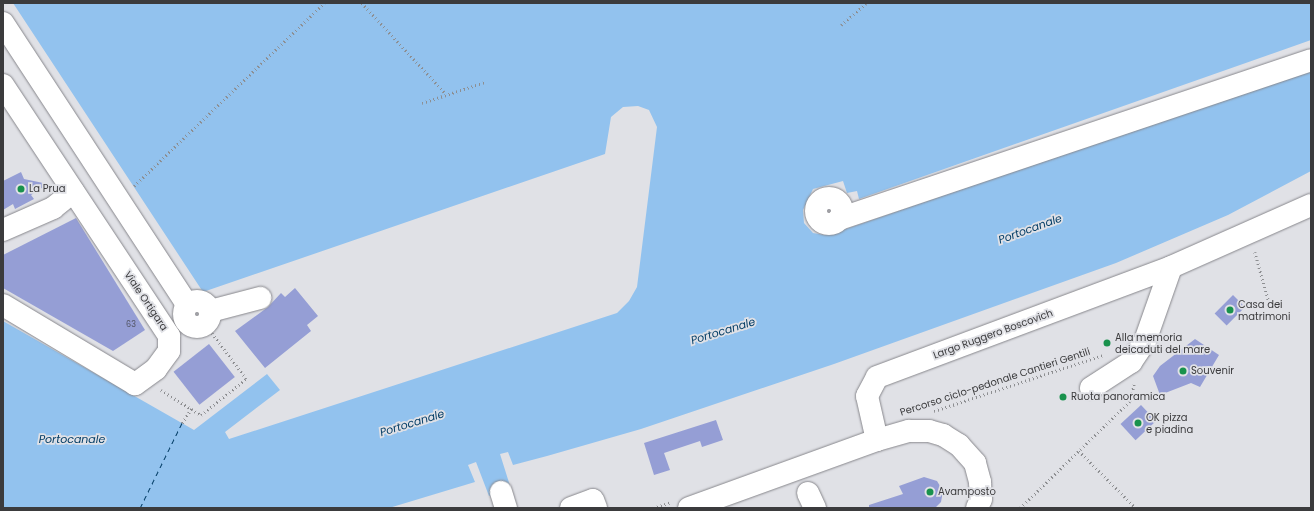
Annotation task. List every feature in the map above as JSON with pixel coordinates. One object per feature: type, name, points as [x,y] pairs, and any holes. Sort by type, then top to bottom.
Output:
[{"type":"street","points":[[3,23],[118,200],[186,311]]},
{"type":"street","points":[[839,219],[1311,60]]},
{"type":"street","name":"Viale Ortigara","points":[[3,86],[169,336],[169,351],[148,375],[135,384],[3,305]]},
{"type":"street","points":[[3,230],[53,208],[73,192]]},
{"type":"street","name":"Largo Ruggero Boscovich","points":[[876,440],[867,396],[876,377],[1171,267],[1311,204]]},
{"type":"street","points":[[1091,388],[1131,362],[1138,352],[1145,341],[1171,267]]},
{"type":"street","points":[[165,330],[186,311],[202,301],[210,311],[260,298]]},
{"type":"street","points":[[689,508],[876,440],[909,432],[929,431],[943,435],[959,445],[974,463],[980,482],[981,499],[978,508]]},
{"type":"street","points":[[571,508],[593,500],[596,508]]},
{"type":"path","points":[[118,200],[324,3]]},
{"type":"path","points":[[362,3],[446,94]]},
{"type":"path","points":[[840,25],[866,3]]},
{"type":"path","points":[[422,103],[485,82]]},
{"type":"path","points":[[1250,232],[1268,302]]},
{"type":"path","name":"Percorso ciclo-pedonale Cantieri Gentili","points":[[927,413],[1107,354]]},
{"type":"path","points":[[148,375],[164,394],[201,415]]},
{"type":"path","points":[[1020,508],[1130,401],[1136,378]]},
{"type":"path","points":[[182,423],[191,409]]},
{"type":"path","points":[[1079,451],[1136,508]]},
{"type":"water","name":"Portocanale","points":[[13,3],[1311,3],[1311,40],[859,199],[857,191],[847,193],[843,181],[813,189],[803,210],[804,223],[813,233],[825,235],[840,231],[1311,69],[1311,171],[1228,215],[1116,263],[834,364],[641,429],[547,456],[513,465],[508,452],[500,454],[511,489],[489,496],[476,462],[468,465],[475,482],[389,508],[3,508],[3,321],[194,430],[267,374],[280,390],[225,432],[229,439],[617,313],[629,301],[637,287],[657,127],[649,110],[638,106],[623,107],[611,117],[605,154],[203,292]]},
{"type":"building","name":"La Prua","points":[[21,172],[24,179],[48,184],[31,195],[34,199],[15,209],[13,204],[3,210],[3,181]]},
{"type":"building","points":[[76,218],[145,330],[113,351],[3,288],[3,255]]},
{"type":"building","points":[[295,288],[318,316],[307,325],[311,331],[265,368],[235,331],[268,307],[281,293],[285,297]]},
{"type":"building","name":"Casa dei matrimoni","points":[[1233,295],[1245,307],[1227,325],[1215,313]]},
{"type":"building","name":"Souvenir","points":[[1195,339],[1219,355],[1200,387],[1191,383],[1160,395],[1153,376],[1160,366]]},
{"type":"building","points":[[209,344],[235,377],[199,405],[174,372]]},
{"type":"building","name":"OK pizza e piadina","points":[[1141,405],[1156,421],[1136,440],[1121,424]]},
{"type":"building","points":[[716,420],[723,440],[702,447],[700,441],[664,453],[670,470],[654,475],[644,443]]},
{"type":"building","points":[[924,477],[937,481],[943,491],[941,502],[935,508],[869,508],[869,505],[903,494],[899,486]]},
{"type":"ferry route","points":[[140,508],[182,423]]},
{"type":"place","name":"La Prua","points":[[21,189]]},
{"type":"place","name":"Casa dei matrimoni","points":[[1230,310]]},
{"type":"place","name":"Alla memoria deicaduti del mare","points":[[1107,343]]},
{"type":"place","name":"Souvenir","points":[[1183,371]]},
{"type":"place","name":"Ruota panoramica","points":[[1063,397]]},
{"type":"place","name":"OK pizza e piadina","points":[[1138,423]]},
{"type":"place","name":"Avamposto","points":[[930,492]]}]
